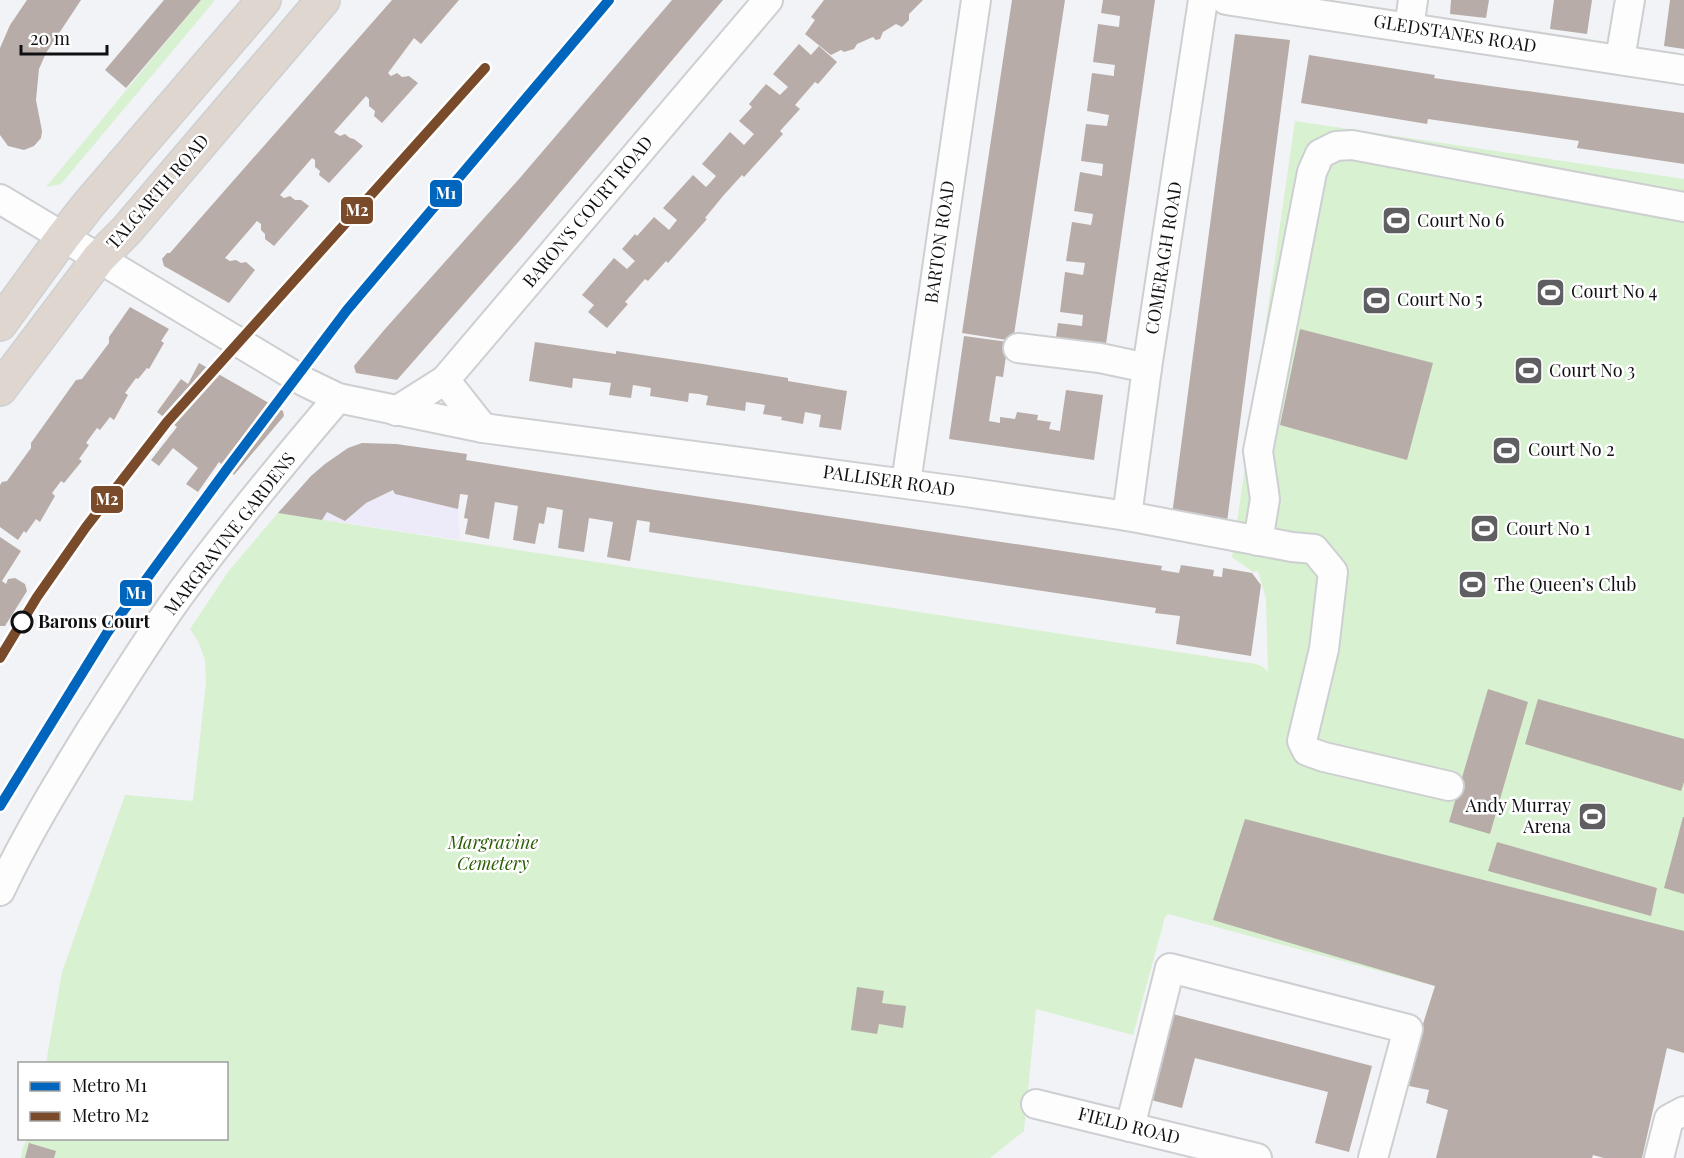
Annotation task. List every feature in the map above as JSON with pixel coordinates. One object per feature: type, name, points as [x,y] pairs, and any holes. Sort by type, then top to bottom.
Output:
[{"type":"highway","points":[[0,324],[63,237],[264,0]]},
{"type":"highway","name":"TALGARTH ROAD","points":[[0,389],[99,258],[126,231],[323,0]]},
{"type":"street","name":"BARON'S COURT ROAD","points":[[396,411],[445,380],[768,0]]},
{"type":"street","name":"BARTON ROAD","points":[[906,483],[976,0]]},
{"type":"street","name":"COMERAGH ROAD","points":[[1127,516],[1203,0]]},
{"type":"street","name":"GLEDSTANES ROAD","points":[[1226,0],[1411,14],[1620,59],[1684,70]]},
{"type":"street","points":[[1620,59],[1630,0]]},
{"type":"street","points":[[1258,541],[1265,499],[1258,451],[1312,172],[1320,154],[1336,146],[1352,145],[1684,207]]},
{"type":"street","name":"PALLISER ROAD","points":[[0,199],[305,382],[338,398],[483,428],[906,483],[1127,516],[1258,541],[1314,549],[1333,572],[1324,649],[1302,741],[1306,751],[1449,786]]},
{"type":"street","points":[[1018,348],[1100,358],[1147,368]]},
{"type":"street","points":[[445,380],[483,428]]},
{"type":"street","name":"MARGRAVINE GARDENS","points":[[0,891],[20,849],[51,795],[182,591],[237,518],[338,398]]},
{"type":"street","points":[[1130,1127],[1170,968],[1408,1029],[1373,1158]]},
{"type":"street","name":"FIELD ROAD","points":[[1036,1104],[1257,1158]]},
{"type":"street","points":[[1659,1158],[1669,1119],[1684,1111]]},
{"type":"shaded area","points":[[362,443],[396,444],[467,454],[458,509],[460,540],[278,513],[325,464],[348,448]]},
{"type":"green space","points":[[201,0],[215,0],[61,184],[46,187]]},
{"type":"green space","name":"Margravine Cemetery","points":[[1295,121],[1684,179],[1684,1053],[1168,914],[1165,917],[1133,1035],[1036,1009],[1024,1131],[990,1158],[21,1158],[27,1140],[228,1140],[228,1062],[46,1062],[62,972],[125,795],[193,801],[206,683],[205,660],[199,643],[190,629],[228,572],[278,513],[1256,664],[1268,672],[1266,599],[1258,571],[1253,572],[1232,557]]},
{"type":"building","points":[[27,0],[81,0],[46,53],[39,69],[36,100],[42,131],[41,138],[34,146],[24,150],[8,146],[0,135],[0,48],[10,25]]},
{"type":"building","points":[[164,0],[201,0],[126,88],[105,70]]},
{"type":"building","points":[[392,0],[459,0],[421,44],[414,38],[388,73],[391,76],[397,73],[402,77],[409,76],[418,83],[382,123],[374,116],[375,111],[369,106],[369,99],[366,96],[334,132],[340,136],[345,134],[363,146],[329,183],[319,175],[320,171],[315,167],[315,160],[312,158],[280,195],[284,198],[290,196],[295,200],[301,200],[309,206],[274,246],[265,239],[261,224],[257,221],[225,258],[230,261],[246,262],[255,270],[229,303],[164,266],[162,259],[167,253],[170,253]]},
{"type":"building","points":[[672,0],[723,0],[520,240],[397,380],[356,373],[354,366],[385,329],[519,179]]},
{"type":"building","points":[[824,0],[923,0],[909,14],[909,20],[902,27],[896,24],[883,32],[880,39],[876,40],[873,37],[857,44],[854,49],[844,52],[841,50],[831,55],[805,34],[815,20],[811,17]]},
{"type":"building","points":[[1012,0],[1065,0],[1013,341],[962,333]]},
{"type":"building","points":[[1103,0],[1155,0],[1105,351],[1055,344],[1058,323],[1082,326],[1083,315],[1060,312],[1065,272],[1083,275],[1085,263],[1066,261],[1072,222],[1091,225],[1093,214],[1074,211],[1080,172],[1102,176],[1103,164],[1081,161],[1086,124],[1107,126],[1109,115],[1087,111],[1092,73],[1114,76],[1115,65],[1093,62],[1098,24],[1119,27],[1120,16],[1101,13]]},
{"type":"building","points":[[1451,0],[1489,0],[1486,18],[1450,14]]},
{"type":"building","points":[[1554,0],[1592,0],[1587,34],[1550,29]]},
{"type":"building","points":[[1670,0],[1684,0],[1684,49],[1664,46]]},
{"type":"building","points":[[1235,34],[1290,40],[1227,522],[1172,515]]},
{"type":"building","points":[[799,44],[811,55],[819,46],[837,62],[795,105],[800,109],[780,131],[783,134],[744,177],[742,175],[723,196],[705,218],[707,219],[668,263],[666,261],[648,281],[645,279],[625,302],[628,304],[607,328],[588,312],[594,305],[582,295],[614,258],[627,269],[635,261],[622,249],[654,217],[669,230],[677,220],[663,208],[693,175],[706,187],[709,184],[716,176],[702,164],[730,132],[744,145],[754,134],[739,121],[752,107],[749,104],[766,84],[780,95],[788,87],[773,74]]},
{"type":"building","points":[[1309,55],[1435,75],[1434,78],[1684,113],[1684,164],[1577,148],[1579,141],[1428,119],[1427,124],[1301,103]]},
{"type":"building","points":[[130,307],[169,329],[161,341],[164,343],[149,369],[147,368],[138,379],[136,378],[125,393],[128,395],[114,420],[110,417],[100,430],[97,428],[86,443],[89,445],[79,459],[82,461],[64,483],[61,481],[52,493],[55,496],[40,522],[36,519],[18,540],[0,527],[0,485],[7,481],[31,448],[31,443],[76,380],[82,379],[109,343],[109,337]]},
{"type":"building","points":[[1300,329],[1433,363],[1407,460],[1280,425]]},
{"type":"building","points":[[964,336],[1008,342],[1003,377],[996,376],[989,421],[1000,423],[1000,417],[1015,419],[1017,412],[1038,415],[1037,420],[1051,422],[1049,429],[1060,431],[1066,390],[1103,395],[1094,460],[949,439]]},
{"type":"building","points":[[535,342],[703,364],[788,378],[788,381],[847,391],[841,430],[819,427],[821,415],[805,412],[803,424],[763,414],[765,405],[746,402],[745,411],[706,405],[708,396],[699,394],[689,393],[688,402],[650,396],[651,388],[633,385],[631,398],[609,395],[611,383],[573,378],[572,388],[529,381]]},
{"type":"building","points":[[199,363],[283,411],[284,416],[234,475],[219,462],[198,492],[186,484],[198,468],[173,448],[159,466],[151,460],[177,427],[157,412],[181,379],[188,384]]},
{"type":"building","points":[[362,443],[396,444],[467,454],[466,460],[1162,566],[1161,570],[1179,573],[1181,565],[1214,570],[1213,576],[1222,577],[1223,568],[1252,573],[1261,585],[1251,656],[1176,644],[1180,616],[1155,613],[1156,608],[649,532],[650,522],[637,520],[630,561],[607,557],[613,522],[589,518],[584,552],[558,548],[563,510],[547,507],[544,524],[539,523],[535,544],[513,540],[518,506],[495,502],[489,539],[465,534],[468,519],[464,518],[468,495],[460,494],[458,509],[395,494],[393,490],[366,503],[345,521],[327,512],[322,520],[278,513],[325,464],[348,448]]},
{"type":"building","points":[[0,537],[21,551],[2,581],[6,584],[8,579],[15,578],[25,584],[27,591],[5,626],[0,626]]},
{"type":"building","points":[[1488,689],[1528,702],[1490,834],[1449,822]]},
{"type":"building","points":[[1538,699],[1684,739],[1684,782],[1681,791],[1525,744]]},
{"type":"building","points":[[1684,817],[1684,894],[1664,888]]},
{"type":"building","points":[[1245,819],[1684,931],[1684,1053],[1667,1048],[1642,1158],[1604,1158],[1593,1155],[1592,1158],[1436,1158],[1448,1110],[1426,1103],[1429,1090],[1409,1086],[1422,1027],[1435,986],[1213,920]]},
{"type":"building","points":[[1497,842],[1657,888],[1651,916],[1488,871]]},
{"type":"building","points":[[857,987],[884,991],[882,1003],[906,1006],[903,1028],[879,1024],[877,1034],[851,1030]]},
{"type":"building","points":[[1169,1013],[1372,1066],[1349,1152],[1315,1143],[1328,1092],[1195,1058],[1182,1108],[1147,1099]]},
{"type":"building","points":[[29,1143],[56,1151],[54,1158],[25,1158]]},
{"type":"metro line","name":"M1","points":[[0,806],[107,633],[347,310],[609,0]]},
{"type":"metro line","name":"M2","points":[[0,658],[37,597],[86,527],[167,422],[485,68]]},
{"type":"place","name":"Court No 6","points":[[1396,221]]},
{"type":"place","name":"Court No 4","points":[[1550,292]]},
{"type":"place","name":"Court No 5","points":[[1376,300]]},
{"type":"place","name":"Court No 3","points":[[1528,371]]},
{"type":"place","name":"Court No 2","points":[[1507,450]]},
{"type":"place","name":"Court No 1","points":[[1485,529]]},
{"type":"place","name":"The Queen’s Club","points":[[1473,585]]},
{"type":"place","name":"Barons Court","points":[[22,622]]},
{"type":"place","name":"Andy Murray Arena","points":[[1592,816]]}]
